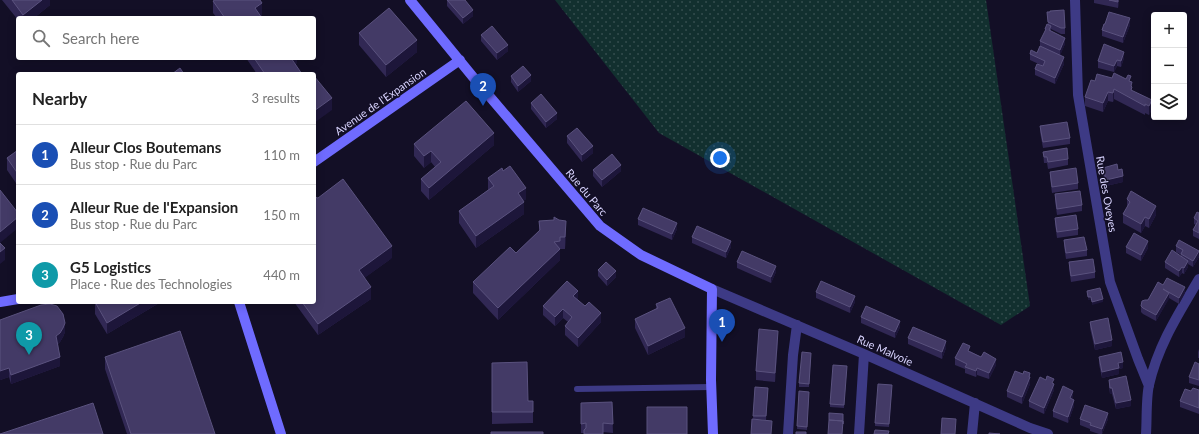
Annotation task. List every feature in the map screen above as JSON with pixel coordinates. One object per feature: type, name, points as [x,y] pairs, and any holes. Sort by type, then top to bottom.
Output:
[{"type":"street","name":"Rue du Parc","points":[[410,0],[600,226],[640,255],[712,289]]},
{"type":"street","name":"Rue des Oveyes","points":[[1075,0],[1077,81],[1080,112],[1110,282],[1149,386]]},
{"type":"street","name":"Avenue de l'Expansion","points":[[316,161],[460,60]]},
{"type":"street","points":[[1146,434],[1149,386],[1157,360],[1169,330],[1199,278]]},
{"type":"street","points":[[712,289],[711,387],[713,434]]},
{"type":"street","name":"Rue Malvoie","points":[[712,289],[975,403],[1030,431],[1048,434]]},
{"type":"street","points":[[0,302],[16,299]]},
{"type":"street","points":[[240,304],[281,434]]},
{"type":"street","points":[[788,434],[793,355],[797,325]]},
{"type":"street","points":[[858,434],[864,354]]},
{"type":"street","points":[[972,434],[975,403]]},
{"type":"lane","points":[[577,389],[711,387]]},
{"type":"green space","points":[[555,0],[986,0],[1030,306],[1001,325],[659,133]]},
{"type":"building","points":[[12,0],[42,0],[23,15]]},
{"type":"building","points":[[260,0],[262,3],[255,8],[261,16],[224,16],[213,1]]},
{"type":"building","points":[[447,0],[465,0],[473,10],[463,18]]},
{"type":"building","points":[[389,8],[417,40],[386,65],[359,33]]},
{"type":"building","points":[[1064,10],[1065,28],[1061,28],[1048,22],[1047,12]]},
{"type":"building","points":[[1109,12],[1130,18],[1123,37],[1102,30]]},
{"type":"building","points":[[1047,24],[1051,26],[1049,30],[1065,38],[1060,50],[1040,41]]},
{"type":"building","points":[[492,26],[508,45],[497,53],[481,35]]},
{"type":"building","points":[[1104,44],[1124,52],[1121,61],[1117,60],[1114,66],[1098,61]]},
{"type":"building","points":[[1040,46],[1064,57],[1055,78],[1035,69],[1037,64],[1043,66],[1045,61],[1030,54],[1031,50],[1037,53]]},
{"type":"building","points":[[255,60],[292,60],[301,72],[264,72]]},
{"type":"building","points":[[523,66],[531,75],[518,86],[511,76]]},
{"type":"building","points":[[180,68],[183,72],[175,72]]},
{"type":"building","points":[[1114,73],[1126,79],[1128,75],[1131,76],[1129,81],[1132,82],[1131,90],[1151,100],[1149,106],[1145,104],[1145,106],[1114,89],[1113,93],[1108,92],[1103,103],[1085,97],[1091,80],[1095,81],[1097,74],[1112,78]]},
{"type":"building","points":[[316,78],[332,98],[316,110]]},
{"type":"building","points":[[541,94],[557,113],[546,122],[531,103]]},
{"type":"building","points":[[466,101],[494,133],[429,188],[421,179],[441,162],[431,151],[424,156],[414,144]]},
{"type":"building","points":[[1067,122],[1070,138],[1043,142],[1040,126]]},
{"type":"building","points":[[577,128],[593,146],[582,155],[567,136]]},
{"type":"building","points":[[1067,148],[1068,159],[1048,162],[1047,157],[1044,157],[1043,152]]},
{"type":"building","points":[[16,151],[16,171],[7,158]]},
{"type":"building","points":[[612,154],[621,165],[602,180],[593,170]]},
{"type":"building","points":[[1117,164],[1118,170],[1122,169],[1123,176],[1106,180],[1103,168]]},
{"type":"building","points":[[510,166],[526,188],[518,193],[524,202],[476,236],[459,211],[494,186],[488,178],[502,168],[503,171]]},
{"type":"building","points":[[1076,168],[1078,183],[1052,187],[1050,172]]},
{"type":"building","points":[[343,179],[392,246],[359,270],[371,287],[318,324],[303,304],[316,304],[316,198],[318,198]]},
{"type":"building","points":[[0,190],[16,210],[16,219],[0,232]]},
{"type":"building","points":[[1080,191],[1082,205],[1057,209],[1055,194]]},
{"type":"building","points":[[1131,191],[1156,206],[1149,219],[1145,217],[1141,224],[1123,214],[1130,202],[1127,199]]},
{"type":"building","points":[[643,208],[677,223],[672,234],[638,219]]},
{"type":"building","points":[[1197,212],[1199,213],[1199,233],[1193,230],[1198,221],[1194,218]]},
{"type":"building","points":[[1076,215],[1078,229],[1057,232],[1055,218]]},
{"type":"building","points":[[554,217],[559,220],[566,221],[565,237],[560,237],[560,241],[554,242],[560,249],[498,308],[473,282],[510,247],[516,253],[540,230],[539,221],[554,220]]},
{"type":"building","points":[[697,226],[731,241],[726,252],[692,237]]},
{"type":"building","points":[[1134,233],[1148,241],[1141,255],[1126,247]]},
{"type":"building","points":[[1084,237],[1087,250],[1066,253],[1064,240]]},
{"type":"building","points":[[1179,240],[1199,251],[1193,261],[1181,254],[1183,250],[1176,246]]},
{"type":"building","points":[[0,243],[5,248],[0,252]]},
{"type":"building","points":[[1172,250],[1188,261],[1184,268],[1182,267],[1179,271],[1165,262]]},
{"type":"building","points":[[742,251],[776,266],[771,277],[737,262]]},
{"type":"building","points":[[1093,259],[1095,272],[1071,276],[1069,262]]},
{"type":"building","points":[[606,262],[616,271],[607,280],[598,270]]},
{"type":"building","points":[[1167,278],[1185,287],[1179,298],[1163,289],[1169,293],[1156,315],[1141,306],[1142,301],[1148,300],[1158,282],[1163,285]]},
{"type":"building","points":[[567,281],[578,291],[573,296],[585,306],[589,302],[601,313],[578,338],[565,326],[572,317],[563,309],[555,317],[543,306]]},
{"type":"building","points":[[821,281],[855,296],[850,307],[816,292]]},
{"type":"building","points":[[1100,288],[1103,299],[1092,302],[1091,297],[1088,297],[1087,291]]},
{"type":"building","points":[[670,298],[685,328],[648,346],[635,319],[658,308],[656,304]]},
{"type":"building","points":[[50,304],[57,306],[63,314],[65,323],[60,333],[56,336],[60,357],[11,375],[9,368],[0,371],[0,320],[41,305]]},
{"type":"building","points":[[96,304],[139,304],[107,323]]},
{"type":"building","points":[[866,306],[900,321],[895,332],[861,317]]},
{"type":"building","points":[[1108,318],[1112,340],[1095,344],[1090,322]]},
{"type":"building","points":[[913,327],[946,341],[942,352],[908,338]]},
{"type":"building","points":[[759,329],[778,331],[775,373],[756,371]]},
{"type":"building","points":[[180,331],[215,434],[131,434],[105,357]]},
{"type":"building","points":[[963,343],[970,346],[968,351],[981,357],[984,352],[996,359],[989,373],[977,368],[976,371],[965,367],[967,364],[955,358]]},
{"type":"building","points":[[802,352],[811,353],[809,384],[799,383]]},
{"type":"building","points":[[1121,352],[1123,362],[1118,363],[1119,368],[1102,372],[1099,357]]},
{"type":"building","points":[[527,362],[528,401],[533,401],[533,412],[492,412],[492,363]]},
{"type":"building","points":[[1195,362],[1199,364],[1199,380],[1189,377]]},
{"type":"building","points":[[833,365],[847,366],[844,405],[830,404]]},
{"type":"building","points":[[1015,371],[1023,374],[1024,371],[1030,373],[1030,377],[1022,397],[1007,391]]},
{"type":"building","points":[[1047,376],[1054,379],[1052,383],[1054,384],[1044,408],[1029,401],[1040,377],[1046,380]]},
{"type":"building","points":[[1126,376],[1131,400],[1116,403],[1112,388],[1110,388],[1109,380]]},
{"type":"building","points":[[878,384],[892,385],[889,424],[875,423]]},
{"type":"building","points":[[1063,386],[1073,391],[1070,398],[1074,400],[1068,417],[1053,411]]},
{"type":"building","points":[[755,387],[768,388],[766,416],[753,416]]},
{"type":"building","points":[[1193,388],[1199,390],[1199,408],[1180,401],[1185,389],[1191,391]]},
{"type":"building","points":[[799,391],[809,392],[807,427],[797,426]]},
{"type":"building","points":[[612,402],[613,424],[603,423],[603,434],[584,434],[586,423],[581,424],[581,403]]},
{"type":"building","points":[[93,403],[103,434],[0,434]]},
{"type":"building","points":[[1085,405],[1108,413],[1102,429],[1090,425],[1091,423],[1080,419]]},
{"type":"building","points":[[647,407],[687,407],[687,434],[647,434]]},
{"type":"building","points":[[829,413],[843,414],[843,421],[829,420]]},
{"type":"building","points":[[942,418],[956,419],[955,434],[941,434]]},
{"type":"building","points":[[752,419],[772,421],[771,434],[751,434]]},
{"type":"building","points":[[829,420],[843,421],[842,434],[828,434]]},
{"type":"building","points":[[875,430],[889,431],[888,434],[874,434]]},
{"type":"building","points":[[491,432],[543,432],[543,434],[491,434]]},
{"type":"building","points":[[796,432],[806,432],[806,434],[796,434]]},
{"type":"place","name":"Alleur Rue de l'Expansion","points":[[483,106]]},
{"type":"place","name":"Alleur Clos Boutemans","points":[[722,342]]},
{"type":"place","name":"G5 Logistics","points":[[29,355]]}]
